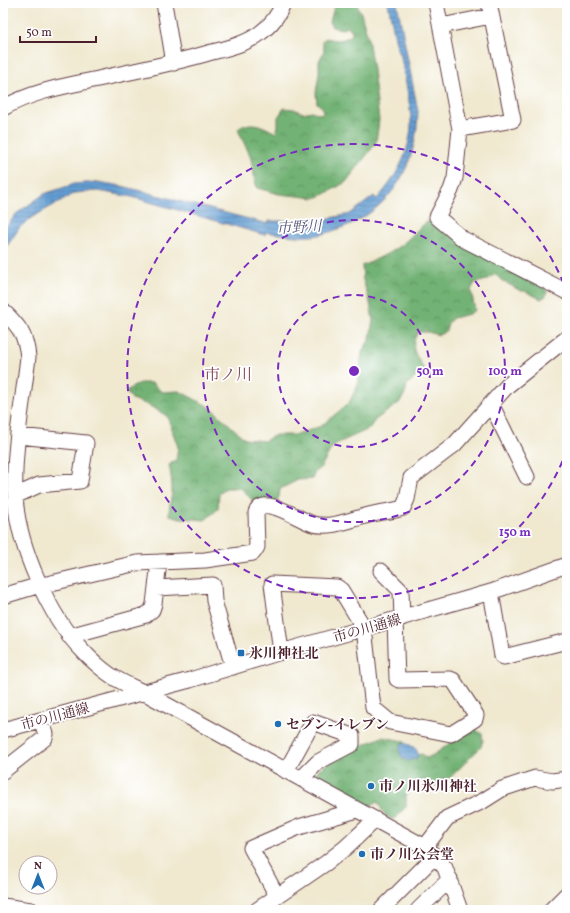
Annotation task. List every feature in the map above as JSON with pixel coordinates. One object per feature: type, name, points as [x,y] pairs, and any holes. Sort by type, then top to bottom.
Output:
[{"type":"street","points":[[164,3],[174,63]]},
{"type":"street","points":[[3,108],[18,100],[48,89],[174,63],[243,43],[259,34],[272,22],[284,3]]},
{"type":"street","points":[[436,3],[460,128],[455,178],[452,190],[437,217],[464,239],[567,292]]},
{"type":"street","points":[[441,26],[490,10],[513,120],[460,128]]},
{"type":"street","points":[[3,311],[22,333],[27,345],[28,357],[15,469],[15,496],[17,512],[28,557],[57,618],[69,636],[83,652],[115,678],[286,770],[430,851],[445,868],[460,910]]},
{"type":"street","points":[[3,596],[40,584],[47,584],[136,563],[205,560],[253,553],[257,547],[256,513],[257,509],[261,506],[266,505],[276,507],[305,522],[315,525],[326,525],[403,508],[407,499],[411,478],[454,445],[507,386],[567,338]]},
{"type":"street","points":[[491,404],[527,477]]},
{"type":"street","points":[[15,496],[39,485],[80,481],[86,443],[19,436]]},
{"type":"street","points":[[69,636],[146,615],[152,610],[154,604],[160,562]]},
{"type":"street","name":"市の川通線","points":[[3,730],[145,693],[281,652],[399,619],[491,592],[567,565]]},
{"type":"street","points":[[281,652],[272,584],[337,586],[341,590],[364,628],[373,708],[390,722],[451,734],[475,719],[476,715],[453,680],[397,679],[401,591],[381,571]]},
{"type":"street","points":[[156,588],[213,585],[214,601],[233,667]]},
{"type":"street","points":[[491,592],[502,656],[504,657],[567,641]]},
{"type":"street","points":[[3,772],[45,738],[46,734],[41,720]]},
{"type":"street","points":[[286,770],[313,722],[352,736],[352,744],[318,762],[301,779]]},
{"type":"street","points":[[381,910],[430,851],[447,818],[483,801],[502,789],[535,778],[552,781],[567,779]]},
{"type":"street","points":[[277,896],[251,848],[300,827],[357,810]]},
{"type":"street","points":[[257,910],[326,863],[376,820]]},
{"type":"street","points":[[418,910],[450,879]]},
{"type":"street","points":[[551,910],[567,894]]},
{"type":"street","points":[[3,906],[31,910]]},
{"type":"green space","points":[[335,3],[356,3],[361,13],[368,38],[379,120],[376,143],[346,182],[315,198],[279,194],[257,188],[251,159],[238,129],[248,124],[252,124],[262,126],[276,133],[278,117],[284,108],[294,109],[303,113],[312,111],[318,114],[323,113],[323,108],[317,103],[316,93],[319,61],[324,51],[322,41],[326,38],[337,40],[343,39],[352,35],[352,30],[347,27],[342,29],[332,27],[330,22]]},
{"type":"green space","points":[[430,220],[436,222],[544,286],[547,292],[546,296],[541,299],[525,291],[521,291],[501,280],[495,274],[487,280],[475,283],[471,290],[475,310],[469,314],[453,318],[448,323],[446,331],[439,335],[428,332],[418,332],[415,338],[414,348],[416,356],[424,370],[407,385],[405,394],[399,403],[375,420],[369,429],[336,444],[331,449],[321,467],[315,472],[312,479],[298,480],[280,489],[279,497],[276,502],[259,502],[252,500],[241,488],[226,488],[219,493],[218,509],[205,520],[180,518],[169,515],[172,492],[169,465],[176,460],[178,447],[167,416],[148,405],[132,399],[126,391],[140,383],[152,383],[162,392],[179,391],[210,407],[245,439],[264,441],[276,435],[296,435],[321,426],[349,403],[358,385],[362,352],[370,339],[373,320],[370,303],[363,280],[362,266],[396,249]]},
{"type":"green space","points":[[472,727],[482,734],[483,740],[481,747],[451,777],[436,786],[420,780],[419,784],[410,788],[406,797],[406,807],[394,819],[386,816],[378,802],[366,807],[320,782],[316,774],[319,769],[349,751],[382,737],[404,741],[414,756],[422,754],[427,758],[435,754]]},
{"type":"water","name":"市野川","points":[[388,3],[397,3],[418,111],[417,130],[413,149],[399,182],[388,197],[375,209],[359,220],[325,234],[298,236],[266,232],[265,235],[132,197],[98,191],[75,193],[31,218],[20,227],[3,252],[3,231],[16,214],[44,194],[74,184],[98,182],[122,186],[268,224],[269,221],[315,221],[350,214],[374,196],[377,199],[384,191],[401,164],[408,143],[411,122],[400,52],[398,53]]},
{"type":"water","points":[[402,743],[412,746],[416,750],[416,759],[407,761],[403,758],[400,753],[400,745]]},
{"type":"place","name":"氷川神社北","points":[[241,653]]},
{"type":"place","name":"セブン-イレブン","points":[[278,724]]},
{"type":"place","name":"市ノ川氷川神社","points":[[371,786]]},
{"type":"place","name":"市ノ川公会堂","points":[[362,854]]},
{"type":"district","name":"市ノ川","points":[[228,374]]}]
